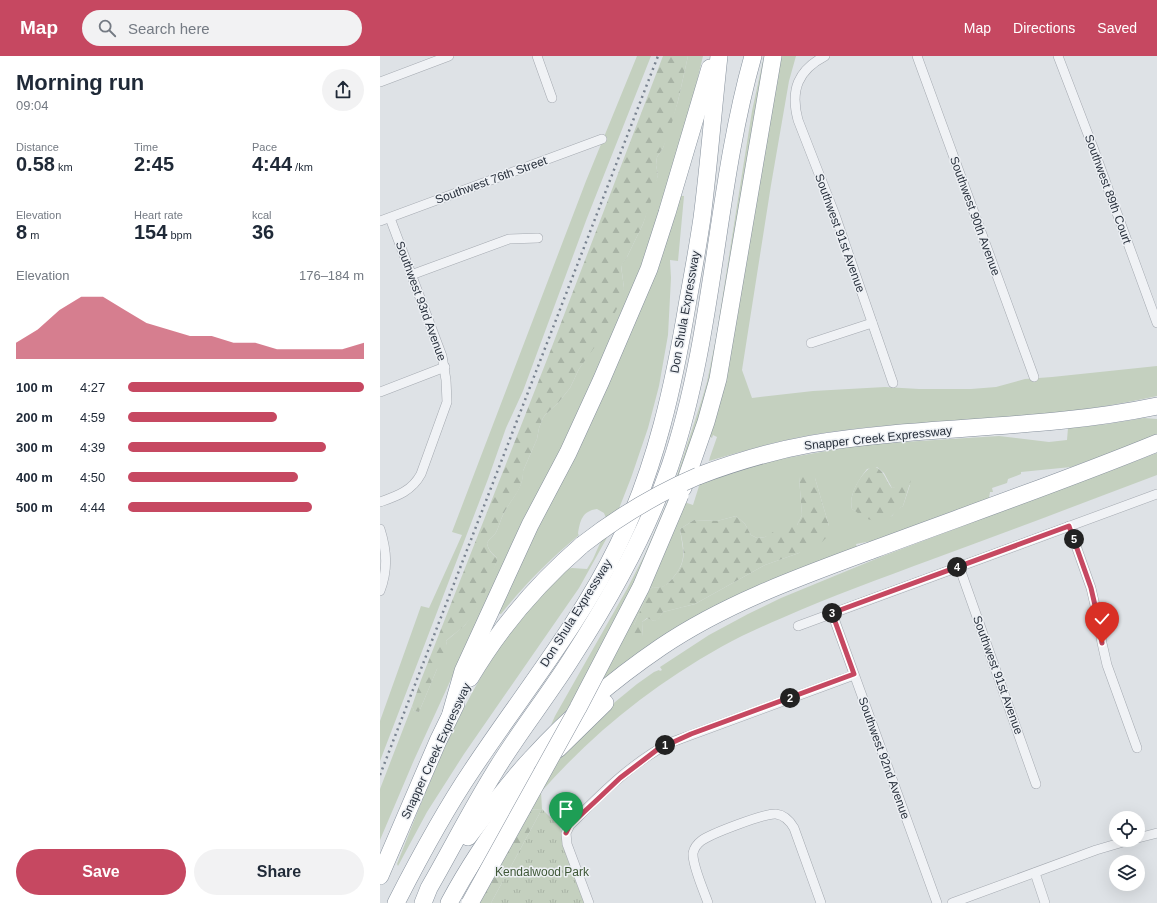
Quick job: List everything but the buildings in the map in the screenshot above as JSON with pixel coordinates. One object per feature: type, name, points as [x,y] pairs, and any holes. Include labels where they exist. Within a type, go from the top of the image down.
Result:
[{"type":"highway","points":[[451,713],[463,671],[530,525],[568,452],[598,388],[649,269],[713,56]]},
{"type":"highway","name":"Don Shula Expressway","points":[[396,903],[427,842],[470,772],[560,643],[594,589],[618,545],[643,487],[667,408],[682,339],[702,216],[719,56]]},
{"type":"highway","name":"Don Shula Expressway","points":[[426,896],[494,772],[573,657],[612,591],[644,530],[670,467],[687,411],[702,341],[724,191],[745,84],[753,56]]},
{"type":"highway","points":[[470,903],[578,708],[641,587],[680,495],[706,422],[718,379],[773,56]]},
{"type":"highway","name":"Snapper Creek Expressway","points":[[380,876],[451,713],[480,662],[509,620],[545,579],[582,546],[612,522],[644,502],[698,476],[754,457],[810,444],[884,435],[1061,421],[1122,413],[1157,406]]},
{"type":"highway","points":[[426,896],[494,803],[530,759],[569,720],[610,686],[662,647],[725,610],[790,581],[1157,443]]},
{"type":"highway","points":[[448,903],[490,834],[550,758],[576,731],[633,678],[662,647]]},
{"type":"street","points":[[380,82],[449,56]]},
{"type":"street","points":[[537,56],[552,98]]},
{"type":"street","name":"Southwest 91st Avenue","points":[[825,56],[812,64],[798,81],[794,102],[798,120],[835,215],[893,383]]},
{"type":"street","name":"Southwest 90th Avenue","points":[[917,56],[1034,377]]},
{"type":"street","name":"Southwest 89th Court","points":[[1058,56],[1157,323]]},
{"type":"street","name":"Southwest 76th Street","points":[[380,222],[602,139]]},
{"type":"street","name":"Southwest 93rd Avenue","points":[[380,502],[403,494],[416,483],[421,474],[447,402],[445,368],[390,218]]},
{"type":"street","points":[[411,275],[509,239],[538,238]]},
{"type":"street","points":[[811,343],[872,323]]},
{"type":"street","points":[[380,392],[445,368]]},
{"type":"street","points":[[798,626],[1157,494]]},
{"type":"street","points":[[1069,526],[1091,588],[1107,665],[1137,748]]},
{"type":"street","points":[[380,529],[385,549],[386,562],[386,573],[380,591]]},
{"type":"street","name":"Southwest 91st Avenue","points":[[959,566],[1036,784]]},
{"type":"street","name":"Southwest 92nd Avenue","points":[[832,613],[937,903]]},
{"type":"street","points":[[588,903],[567,844],[566,833],[570,825],[620,778],[658,749],[691,734],[854,674]]},
{"type":"street","points":[[708,903],[694,862],[694,852],[698,843],[712,835],[771,814],[781,815],[789,821],[794,828],[820,903]]},
{"type":"street","points":[[1145,836],[1157,833]]},
{"type":"street","points":[[952,903],[1109,846]]},
{"type":"street","points":[[1035,873],[1045,903]]},
{"type":"green space","points":[[637,56],[651,56],[587,218],[523,391],[506,428],[488,479],[380,761],[380,721],[421,606],[429,608],[462,535],[452,532],[586,181]]},
{"type":"green space","points":[[663,56],[688,56],[669,133],[663,148],[657,157],[656,165],[658,175],[654,193],[643,224],[621,266],[624,288],[621,301],[604,334],[579,369],[570,388],[543,418],[537,439],[523,471],[523,477],[519,489],[501,518],[498,529],[487,543],[490,552],[497,558],[497,561],[484,594],[471,618],[446,641],[451,650],[449,659],[437,669],[419,712],[414,711],[412,706],[421,680],[548,357]]},
{"type":"green space","points":[[688,56],[703,56],[684,136],[652,242],[606,353],[458,664],[414,760],[380,840],[380,789],[412,706],[414,711],[419,712],[447,645],[446,641],[465,625],[476,609],[497,561],[497,558],[489,550],[487,543],[498,529],[501,518],[519,488],[523,477],[523,471],[537,439],[543,418],[570,388],[624,288],[621,265],[627,257],[643,224],[658,175],[656,165],[657,157],[663,148],[678,101]]},
{"type":"green space","points":[[765,56],[718,341],[684,502],[693,505],[700,483],[739,470],[781,459],[855,446],[999,436],[1049,442],[1067,440],[1068,428],[1108,424],[1144,418],[1157,419],[1157,436],[1071,467],[1021,472],[1021,474],[1008,479],[1007,483],[992,488],[993,492],[990,492],[989,498],[872,541],[856,544],[857,547],[843,553],[571,705],[551,725],[627,589],[644,556],[672,491],[707,382],[716,338],[752,111]],"holes":[[[877,467],[884,473],[892,488],[910,485],[903,506],[896,510],[892,516],[869,519],[852,509],[851,504],[853,493],[867,469]],[[799,477],[815,478],[829,526],[799,553],[765,565],[695,604],[663,612],[658,619],[654,621],[648,618],[642,622],[643,637],[634,625],[644,602],[646,592],[653,587],[662,587],[667,584],[677,573],[680,567],[683,556],[680,529],[694,520],[717,521],[736,516],[745,524],[751,535],[757,538],[765,537],[797,525],[802,515]]]},
{"type":"green space","points":[[777,56],[796,56],[789,81],[771,185],[742,370],[752,398],[813,391],[885,387],[919,389],[971,389],[996,387],[1025,379],[1157,366],[1157,396],[1080,410],[867,427],[811,435],[786,440],[709,461],[717,437],[713,435],[712,438],[708,435]]},
{"type":"green space","points":[[680,196],[684,196],[678,261],[670,260],[671,278],[668,335],[659,386],[648,428],[631,478],[609,534],[579,588],[464,754],[427,812],[398,866],[397,864],[408,835],[431,779],[457,723],[486,668],[517,623],[567,569],[587,569],[601,541],[606,518],[604,513],[597,509],[592,510],[583,517],[579,529],[579,535],[538,573],[501,614],[497,613]]},
{"type":"green space","points":[[1157,453],[1157,475],[876,580],[800,610],[721,647],[672,677],[603,730],[561,770],[541,792],[542,809],[528,810],[536,781],[598,716],[637,684],[654,672],[662,670],[660,667],[709,635],[781,598],[883,556]]},
{"type":"green space","points":[[873,466],[880,470],[892,488],[895,487],[901,474],[905,474],[911,480],[903,506],[884,521],[879,522],[870,520],[860,515],[852,509],[851,504],[856,485],[868,469]]},
{"type":"green space","points":[[803,475],[810,475],[815,478],[829,526],[830,534],[822,542],[799,553],[765,565],[695,604],[663,612],[658,620],[654,621],[647,618],[642,622],[643,637],[641,640],[635,642],[631,639],[634,625],[644,602],[646,592],[653,587],[661,587],[666,585],[681,567],[684,556],[680,529],[694,520],[717,521],[736,516],[745,524],[751,535],[757,538],[765,537],[786,524],[797,525],[802,515],[799,477]]},
{"type":"green space","points":[[542,809],[491,903],[475,903],[529,810]]},
{"type":"green space","name":"Kendalwood Park","points":[[542,809],[560,827],[585,903],[491,903]]},
{"type":"railway","points":[[380,775],[658,56]]},
{"type":"route","points":[[566,833],[570,825],[620,778],[658,749],[691,734],[854,674],[832,613],[1069,526],[1091,588],[1102,643]]}]
